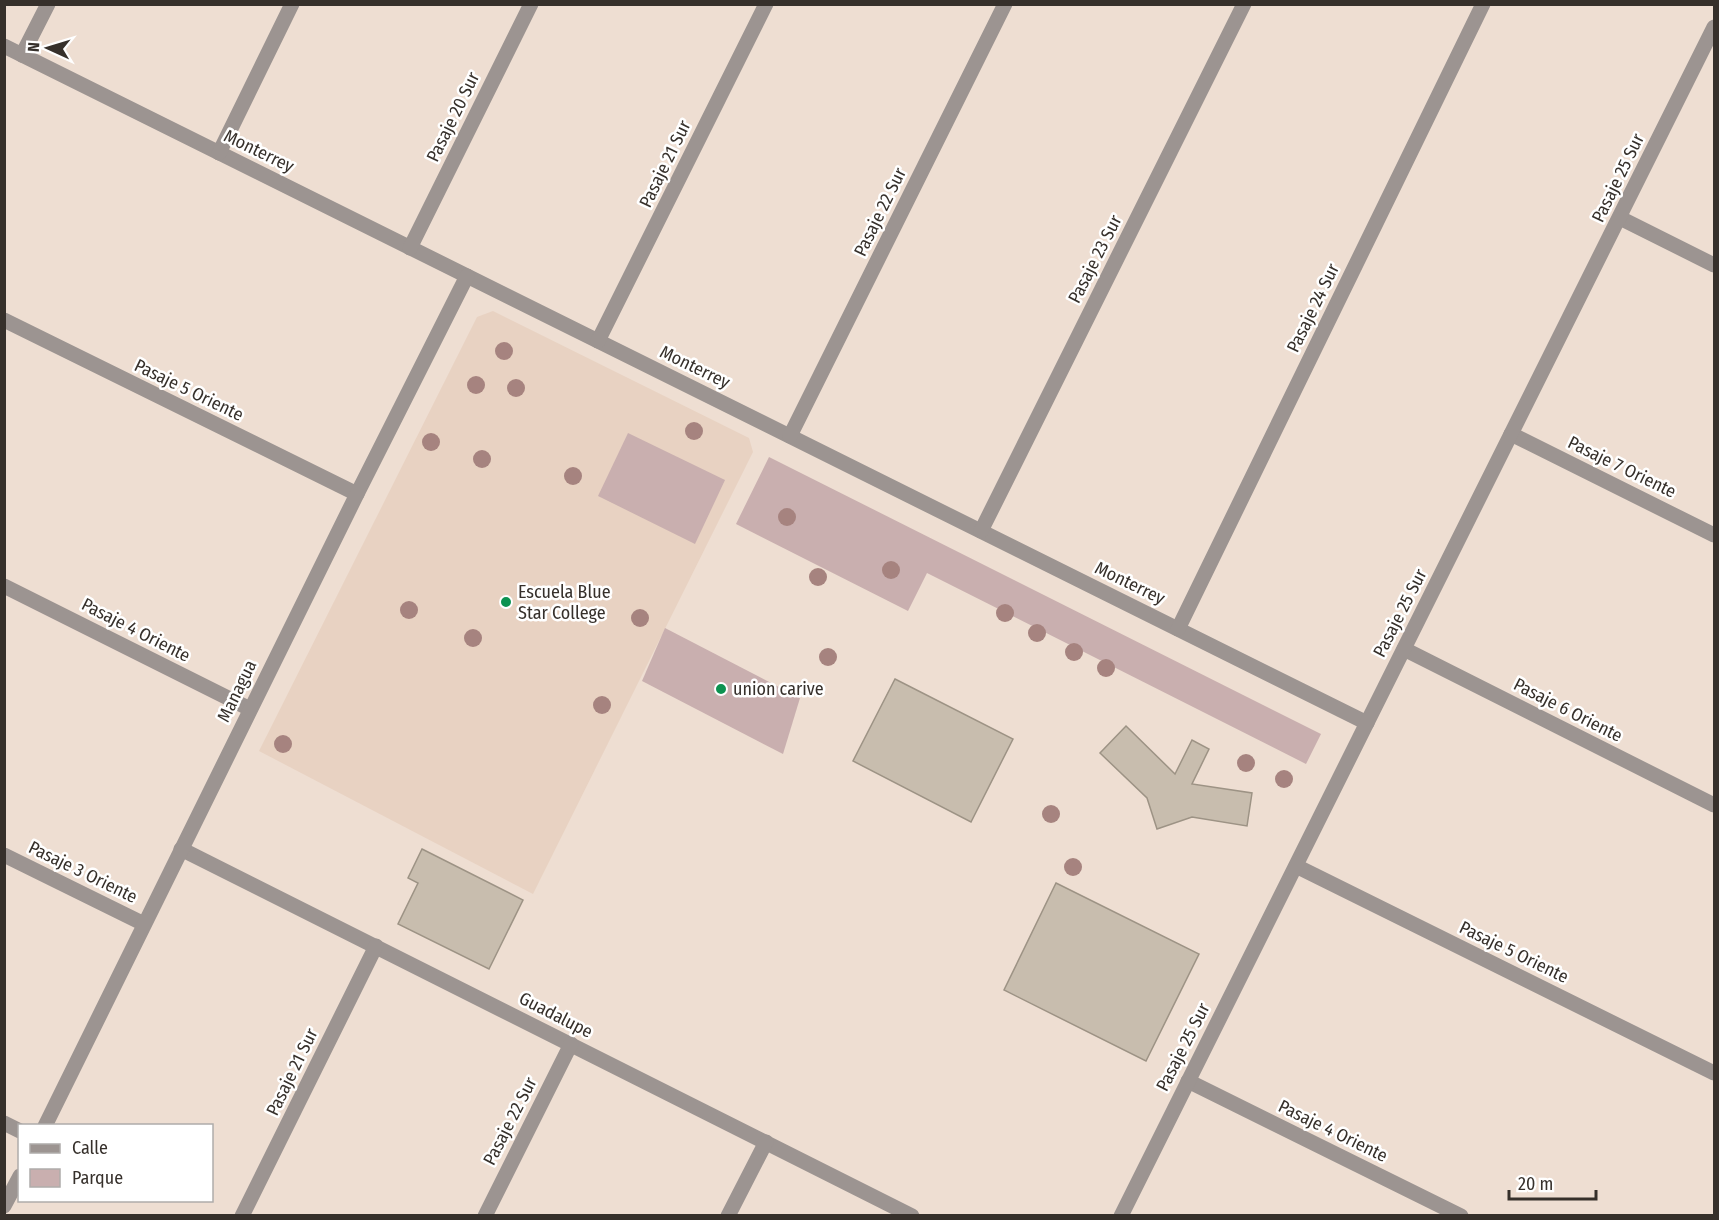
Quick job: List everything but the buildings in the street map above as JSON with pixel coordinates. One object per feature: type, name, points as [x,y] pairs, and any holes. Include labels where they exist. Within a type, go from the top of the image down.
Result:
[{"type":"street","points":[[22,55],[48,4]]},
{"type":"street","points":[[219,153],[292,4]]},
{"type":"street","name":"Pasaje 20 Sur","points":[[410,248],[531,4]]},
{"type":"street","name":"Pasaje 21 Sur","points":[[598,341],[766,4]]},
{"type":"street","name":"Pasaje 22 Sur","points":[[790,436],[1005,4]]},
{"type":"street","name":"Pasaje 23 Sur","points":[[981,531],[1244,4]]},
{"type":"street","name":"Pasaje 24 Sur","points":[[1178,629],[1483,4]]},
{"type":"street","name":"Pasaje 25 Sur","points":[[1121,1215],[1714,27]]},
{"type":"street","name":"Monterrey","points":[[4,46],[1367,723]]},
{"type":"street","points":[[1620,218],[1714,265]]},
{"type":"street","name":"Managua","points":[[45,1124],[467,276]]},
{"type":"street","name":"Pasaje 5 Oriente","points":[[4,320],[357,494]]},
{"type":"street","name":"Pasaje 7 Oriente","points":[[1511,434],[1714,535]]},
{"type":"street","name":"Pasaje 4 Oriente","points":[[4,586],[250,709]]},
{"type":"street","name":"Pasaje 6 Oriente","points":[[1404,649],[1714,805]]},
{"type":"street","name":"Guadalupe","points":[[181,849],[912,1215]]},
{"type":"street","name":"Pasaje 3 Oriente","points":[[4,855],[144,924]]},
{"type":"street","name":"Pasaje 5 Oriente","points":[[1296,866],[1714,1073]]},
{"type":"street","name":"Pasaje 21 Sur","points":[[242,1215],[376,946]]},
{"type":"street","name":"Pasaje 22 Sur","points":[[485,1215],[571,1044]]},
{"type":"street","name":"Pasaje 4 Oriente","points":[[1188,1081],[1461,1215]]},
{"type":"street","points":[[4,1123],[18,1130]]},
{"type":"street","points":[[728,1215],[766,1142]]},
{"type":"street","points":[[4,1206],[18,1180]]},
{"type":"shaded area","name":"Escuela Blue Star College","points":[[493,311],[749,438],[753,452],[533,894],[259,751],[477,317]]},
{"type":"green space","points":[[628,433],[725,480],[695,544],[598,496]]},
{"type":"green space","points":[[769,457],[1321,734],[1306,764],[927,573],[908,611],[736,524]]},
{"type":"green space","name":"union carive","points":[[665,628],[800,698],[783,754],[642,681]]},
{"type":"place","name":"Escuela Blue Star College","points":[[506,602]]},
{"type":"place","name":"union carive","points":[[721,689]]}]
